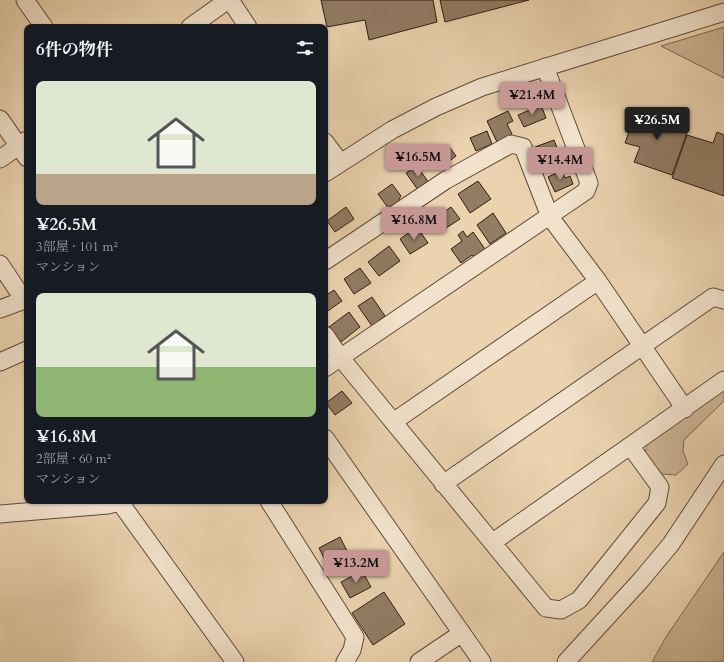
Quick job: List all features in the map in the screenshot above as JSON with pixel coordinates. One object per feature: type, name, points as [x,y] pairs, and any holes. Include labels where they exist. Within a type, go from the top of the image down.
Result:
[{"type":"street","points":[[25,0],[42,24]]},
{"type":"street","points":[[194,24],[229,0],[246,24]]},
{"type":"street","points":[[328,171],[392,130],[436,107],[482,87],[724,12]]},
{"type":"street","points":[[328,366],[550,217],[586,191],[589,183],[545,67]]},
{"type":"street","points":[[0,119],[24,148],[0,159]]},
{"type":"street","points":[[328,259],[446,180],[511,144],[524,147],[550,217],[598,281],[685,410]]},
{"type":"street","points":[[328,146],[340,162]]},
{"type":"street","points":[[0,264],[24,296]]},
{"type":"street","points":[[393,422],[598,281]]},
{"type":"street","points":[[443,484],[643,347],[713,297],[724,300]]},
{"type":"street","points":[[0,309],[24,300]]},
{"type":"street","points":[[328,339],[340,357],[443,484],[493,542],[546,608],[561,610],[579,600],[657,503],[660,488],[631,447]]},
{"type":"street","points":[[0,362],[24,351]]},
{"type":"street","points":[[493,542],[685,410],[724,380]]},
{"type":"street","points":[[328,442],[482,662]]},
{"type":"street","points":[[566,662],[641,580],[671,544],[724,464]]},
{"type":"street","points":[[0,514],[102,504]]},
{"type":"street","points":[[123,504],[235,662]]},
{"type":"street","points":[[271,504],[355,637],[352,650],[345,662]]},
{"type":"street","points":[[419,662],[462,633]]},
{"type":"shaded area","points":[[724,27],[724,78],[661,46]]},
{"type":"shaded area","points":[[724,388],[724,401],[684,440],[683,451],[688,464],[676,475],[662,474],[645,454],[647,443]]},
{"type":"shaded area","points":[[724,552],[724,662],[652,662],[666,637]]},
{"type":"building","points":[[321,0],[433,0],[437,22],[369,40],[365,20],[328,27],[328,24],[326,24]]},
{"type":"building","points":[[440,0],[529,0],[445,22]]},
{"type":"building","points":[[541,105],[546,118],[524,127],[518,115]]},
{"type":"building","points":[[637,109],[689,127],[672,175],[634,162],[640,147],[625,143]]},
{"type":"building","points":[[508,111],[513,121],[507,124],[512,134],[497,142],[487,121]]},
{"type":"building","points":[[487,131],[492,144],[476,151],[470,138]]},
{"type":"building","points":[[717,132],[724,135],[724,196],[672,178],[687,135],[713,143]]},
{"type":"building","points":[[554,140],[559,153],[540,160],[535,147]]},
{"type":"building","points":[[448,145],[456,156],[440,168],[432,157]]},
{"type":"building","points":[[417,166],[429,183],[418,190],[406,173]]},
{"type":"building","points":[[562,171],[565,178],[570,176],[573,184],[555,192],[548,177]]},
{"type":"building","points":[[478,181],[491,199],[470,213],[458,194]]},
{"type":"building","points":[[392,184],[401,196],[399,199],[400,202],[389,209],[378,194]]},
{"type":"building","points":[[346,207],[354,219],[335,232],[328,220]]},
{"type":"building","points":[[451,207],[460,219],[443,230],[433,217],[439,212],[441,214]]},
{"type":"building","points":[[493,213],[506,233],[490,244],[477,225]]},
{"type":"building","points":[[417,227],[428,243],[410,254],[400,239]]},
{"type":"building","points":[[463,231],[467,237],[473,232],[485,249],[474,257],[472,255],[461,263],[451,249],[462,241],[458,235]]},
{"type":"building","points":[[389,246],[400,261],[379,276],[368,262]]},
{"type":"building","points":[[360,268],[371,283],[354,294],[344,279]]},
{"type":"building","points":[[334,290],[342,301],[328,311],[328,294]]},
{"type":"building","points":[[372,297],[385,316],[372,326],[358,306]]},
{"type":"building","points":[[349,312],[360,327],[341,342],[329,327]]},
{"type":"building","points":[[342,391],[352,403],[335,415],[328,406],[328,402]]},
{"type":"building","points":[[340,537],[347,551],[326,562],[319,548]]},
{"type":"building","points":[[362,571],[371,587],[350,598],[341,582]]},
{"type":"building","points":[[384,592],[405,624],[373,645],[352,613]]}]
